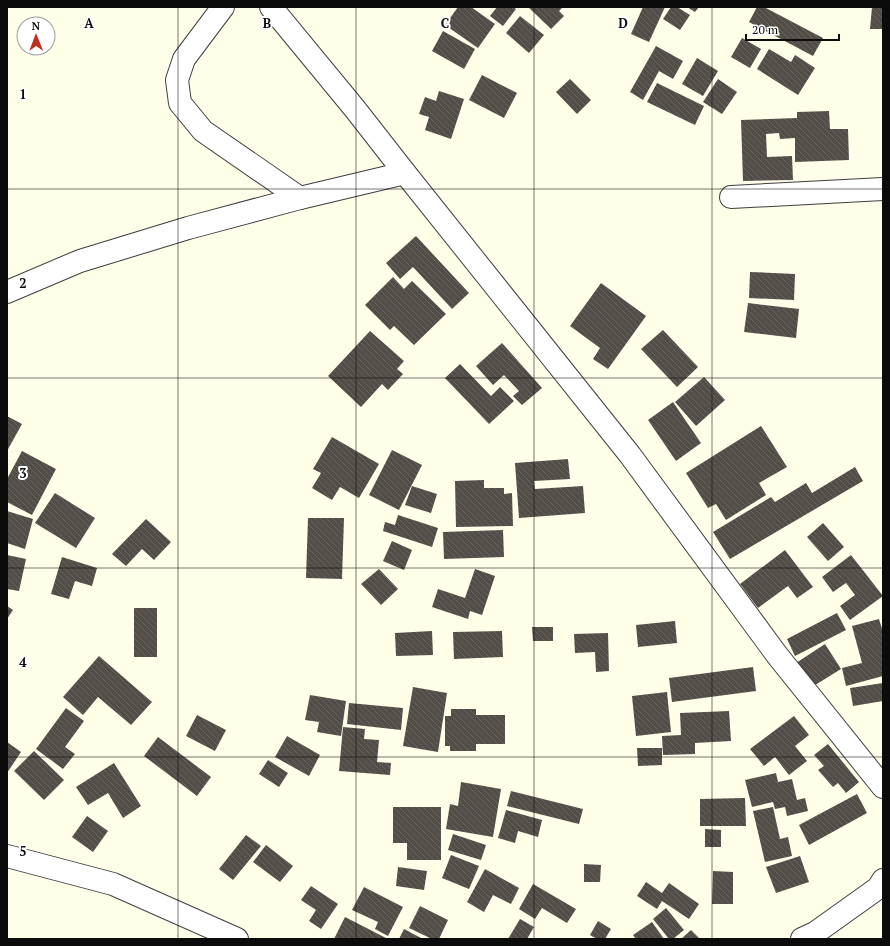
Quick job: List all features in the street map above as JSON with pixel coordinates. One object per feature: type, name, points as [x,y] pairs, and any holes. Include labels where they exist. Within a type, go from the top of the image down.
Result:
[{"type":"street","points":[[223,7],[184,59],[177,80],[180,103],[203,131],[300,198]]},
{"type":"street","points":[[271,7],[355,109],[630,455],[777,655],[883,787]]},
{"type":"street","points":[[7,292],[80,261],[188,228],[300,198],[405,173]]},
{"type":"street","points":[[731,197],[883,189]]},
{"type":"street","points":[[7,856],[113,884],[237,939]]},
{"type":"street","points":[[802,939],[815,933],[878,888],[883,880]]},
{"type":"building","points":[[458,7],[471,7],[495,24],[478,48],[445,25]]},
{"type":"building","points":[[497,7],[513,7],[516,9],[503,26],[490,16]]},
{"type":"building","points":[[528,7],[563,7],[559,11],[564,16],[551,29]]},
{"type":"building","points":[[643,7],[665,7],[649,42],[631,34]]},
{"type":"building","points":[[671,7],[677,7],[690,15],[680,30],[663,19]]},
{"type":"building","points":[[687,7],[699,7],[695,12]]},
{"type":"building","points":[[757,7],[764,7],[823,38],[813,56],[749,22]]},
{"type":"building","points":[[872,7],[883,7],[883,29],[870,29]]},
{"type":"building","points":[[520,16],[544,35],[529,53],[506,33]]},
{"type":"building","points":[[443,31],[475,49],[464,69],[432,51]]},
{"type":"building","points":[[742,38],[761,49],[750,68],[731,57]]},
{"type":"building","points":[[656,46],[683,61],[673,79],[659,71],[643,100],[630,92]]},
{"type":"building","points":[[769,49],[791,62],[795,55],[815,68],[798,95],[757,69]]},
{"type":"building","points":[[697,58],[718,71],[703,96],[682,84]]},
{"type":"building","points":[[482,75],[517,93],[504,118],[469,100]]},
{"type":"building","points":[[570,79],[591,100],[577,114],[556,92]]},
{"type":"building","points":[[718,79],[737,92],[722,114],[703,102]]},
{"type":"building","points":[[657,83],[704,106],[695,125],[647,102]]},
{"type":"building","points":[[439,91],[464,99],[451,139],[425,130],[429,117],[419,114],[425,97],[436,101]]},
{"type":"building","points":[[829,111],[830,129],[848,129],[849,160],[795,162],[795,138],[780,139],[779,133],[766,134],[767,157],[792,156],[793,180],[743,181],[741,120],[797,118],[797,112]]},
{"type":"building","points":[[416,236],[469,293],[452,309],[413,267],[400,279],[386,263]]},
{"type":"building","points":[[750,272],[795,274],[794,300],[749,298]]},
{"type":"building","points":[[393,277],[404,289],[412,281],[446,314],[414,345],[394,326],[390,330],[365,305]]},
{"type":"building","points":[[601,283],[646,316],[608,369],[593,359],[600,348],[570,326]]},
{"type":"building","points":[[748,303],[799,309],[796,338],[744,332]]},
{"type":"building","points":[[663,330],[698,367],[677,387],[641,349]]},
{"type":"building","points":[[370,331],[404,361],[397,369],[403,374],[388,390],[382,384],[361,407],[328,376]]},
{"type":"building","points":[[502,343],[542,388],[522,405],[513,396],[519,391],[504,375],[493,385],[476,366]]},
{"type":"building","points":[[460,364],[491,396],[500,387],[514,401],[489,424],[445,378]]},
{"type":"building","points":[[704,377],[725,400],[696,426],[675,402]]},
{"type":"building","points":[[673,402],[701,443],[676,461],[648,420]]},
{"type":"building","points":[[7,416],[22,424],[7,451]]},
{"type":"building","points":[[761,426],[787,467],[759,483],[766,495],[726,520],[716,504],[708,508],[686,473]]},
{"type":"building","points":[[332,437],[379,464],[359,498],[340,487],[332,500],[312,488],[321,473],[313,469]]},
{"type":"building","points":[[392,450],[422,465],[399,510],[369,495]]},
{"type":"building","points":[[22,451],[56,469],[32,515],[7,502],[7,479]]},
{"type":"building","points":[[568,459],[570,479],[534,481],[535,489],[583,486],[585,513],[519,518],[515,463]]},
{"type":"building","points":[[855,467],[863,481],[730,559],[713,532],[771,497],[775,502],[806,483],[812,493]]},
{"type":"building","points":[[484,480],[484,488],[504,488],[504,494],[512,493],[513,526],[456,527],[455,481]]},
{"type":"building","points":[[412,486],[437,494],[431,513],[405,505]]},
{"type":"building","points":[[55,493],[95,518],[76,548],[35,523]]},
{"type":"building","points":[[7,511],[33,519],[25,549],[7,543]]},
{"type":"building","points":[[398,515],[438,528],[432,547],[383,531],[385,522],[395,525]]},
{"type":"building","points":[[308,518],[344,518],[342,579],[306,578]]},
{"type":"building","points":[[146,519],[171,542],[154,560],[142,549],[126,566],[112,554]]},
{"type":"building","points":[[823,523],[844,547],[828,561],[807,537]]},
{"type":"building","points":[[503,530],[504,557],[444,559],[443,532]]},
{"type":"building","points":[[392,541],[412,550],[404,570],[383,561]]},
{"type":"building","points":[[785,550],[813,587],[797,598],[788,586],[758,608],[740,584]]},
{"type":"building","points":[[7,555],[26,559],[19,591],[7,589]]},
{"type":"building","points":[[851,555],[883,596],[850,620],[840,606],[855,595],[846,583],[833,592],[822,577]]},
{"type":"building","points":[[62,557],[97,568],[92,586],[75,581],[69,599],[51,594]]},
{"type":"building","points":[[379,569],[398,589],[381,605],[361,584]]},
{"type":"building","points":[[475,569],[495,576],[482,615],[470,611],[468,619],[432,607],[438,589],[465,598]]},
{"type":"building","points":[[7,606],[13,610],[7,619]]},
{"type":"building","points":[[134,608],[157,608],[157,657],[134,657]]},
{"type":"building","points":[[837,613],[846,630],[795,656],[787,639]]},
{"type":"building","points":[[879,619],[883,632],[883,676],[846,686],[842,668],[862,663],[852,626]]},
{"type":"building","points":[[675,621],[677,643],[638,647],[636,625]]},
{"type":"building","points":[[532,627],[553,627],[553,641],[533,641]]},
{"type":"building","points":[[432,631],[433,655],[396,656],[395,633]]},
{"type":"building","points":[[502,631],[503,657],[454,659],[453,632]]},
{"type":"building","points":[[608,633],[609,671],[596,672],[595,652],[575,653],[574,634]]},
{"type":"building","points":[[825,644],[841,669],[812,687],[796,663]]},
{"type":"building","points":[[99,656],[152,702],[131,725],[98,697],[83,715],[63,697]]},
{"type":"building","points":[[753,667],[756,691],[672,702],[669,678]]},
{"type":"building","points":[[883,683],[883,701],[853,706],[850,688]]},
{"type":"building","points":[[413,687],[447,693],[438,752],[403,746]]},
{"type":"building","points":[[667,692],[671,732],[636,736],[632,696]]},
{"type":"building","points":[[310,695],[346,701],[341,736],[317,732],[319,722],[305,720]]},
{"type":"building","points":[[349,703],[403,708],[401,730],[347,724]]},
{"type":"building","points":[[66,708],[84,721],[65,747],[75,754],[63,769],[36,749]]},
{"type":"building","points":[[451,709],[476,709],[476,715],[505,715],[505,744],[476,744],[476,751],[450,751],[450,746],[445,746],[445,716],[451,716]]},
{"type":"building","points":[[729,711],[731,741],[695,743],[695,754],[663,755],[662,736],[681,735],[680,713]]},
{"type":"building","points":[[197,715],[226,730],[215,751],[186,736]]},
{"type":"building","points":[[794,716],[809,735],[795,746],[807,761],[789,775],[775,757],[764,766],[750,749]]},
{"type":"building","points":[[343,727],[365,729],[364,739],[379,740],[377,762],[391,763],[390,775],[339,771]]},
{"type":"building","points":[[287,736],[320,755],[309,776],[275,757]]},
{"type":"building","points":[[158,737],[211,777],[197,796],[144,756]]},
{"type":"building","points":[[7,742],[21,752],[7,773]]},
{"type":"building","points":[[828,744],[859,782],[846,793],[838,783],[833,787],[818,770],[824,766],[814,755]]},
{"type":"building","points":[[637,748],[662,748],[662,765],[638,766]]},
{"type":"building","points":[[34,751],[64,780],[44,800],[14,771]]},
{"type":"building","points":[[268,760],[288,773],[279,787],[259,774]]},
{"type":"building","points":[[114,763],[141,806],[123,818],[108,793],[88,805],[76,787]]},
{"type":"building","points":[[776,773],[778,782],[792,779],[797,800],[805,798],[808,811],[787,816],[785,807],[775,809],[773,802],[752,807],[745,780]]},
{"type":"building","points":[[461,782],[501,789],[493,837],[446,829],[450,804],[458,806]]},
{"type":"building","points":[[511,791],[583,809],[579,824],[507,806]]},
{"type":"building","points":[[857,794],[867,813],[809,845],[799,825]]},
{"type":"building","points":[[745,798],[746,826],[700,826],[700,799]]},
{"type":"building","points":[[393,807],[441,807],[441,860],[407,860],[407,843],[393,843]]},
{"type":"building","points":[[773,807],[780,839],[788,837],[792,856],[765,862],[753,811]]},
{"type":"building","points":[[506,810],[542,820],[538,837],[518,831],[515,843],[498,838]]},
{"type":"building","points":[[87,816],[108,831],[93,852],[72,837]]},
{"type":"building","points":[[705,829],[721,830],[721,847],[705,847]]},
{"type":"building","points":[[453,834],[486,845],[481,860],[448,850]]},
{"type":"building","points":[[246,835],[261,846],[233,880],[219,869]]},
{"type":"building","points":[[266,845],[293,866],[280,882],[253,862]]},
{"type":"building","points":[[451,855],[479,866],[469,889],[442,878]]},
{"type":"building","points":[[800,856],[809,882],[776,893],[766,867]]},
{"type":"building","points":[[584,864],[601,865],[600,882],[584,882]]},
{"type":"building","points":[[398,867],[427,871],[424,890],[396,886]]},
{"type":"building","points":[[485,869],[519,888],[511,904],[493,895],[484,912],[467,902]]},
{"type":"building","points":[[713,871],[733,872],[733,904],[712,904]]},
{"type":"building","points":[[646,882],[662,893],[669,883],[699,904],[689,919],[662,901],[657,909],[637,896]]},
{"type":"building","points":[[533,884],[576,909],[567,923],[542,908],[535,919],[519,909]]},
{"type":"building","points":[[311,886],[338,904],[321,929],[309,921],[316,910],[301,900]]},
{"type":"building","points":[[364,887],[403,907],[388,936],[375,929],[378,922],[352,910]]},
{"type":"building","points":[[420,906],[448,920],[439,939],[432,939],[409,928]]},
{"type":"building","points":[[666,908],[684,930],[673,939],[669,939],[653,919]]},
{"type":"building","points":[[345,917],[388,939],[334,939]]},
{"type":"building","points":[[520,919],[534,927],[527,939],[508,939]]},
{"type":"building","points":[[598,921],[611,929],[605,939],[597,939],[590,935]]},
{"type":"building","points":[[652,922],[664,939],[636,939],[633,935]]},
{"type":"building","points":[[404,929],[423,939],[399,939]]},
{"type":"building","points":[[691,930],[700,939],[681,939]]}]
